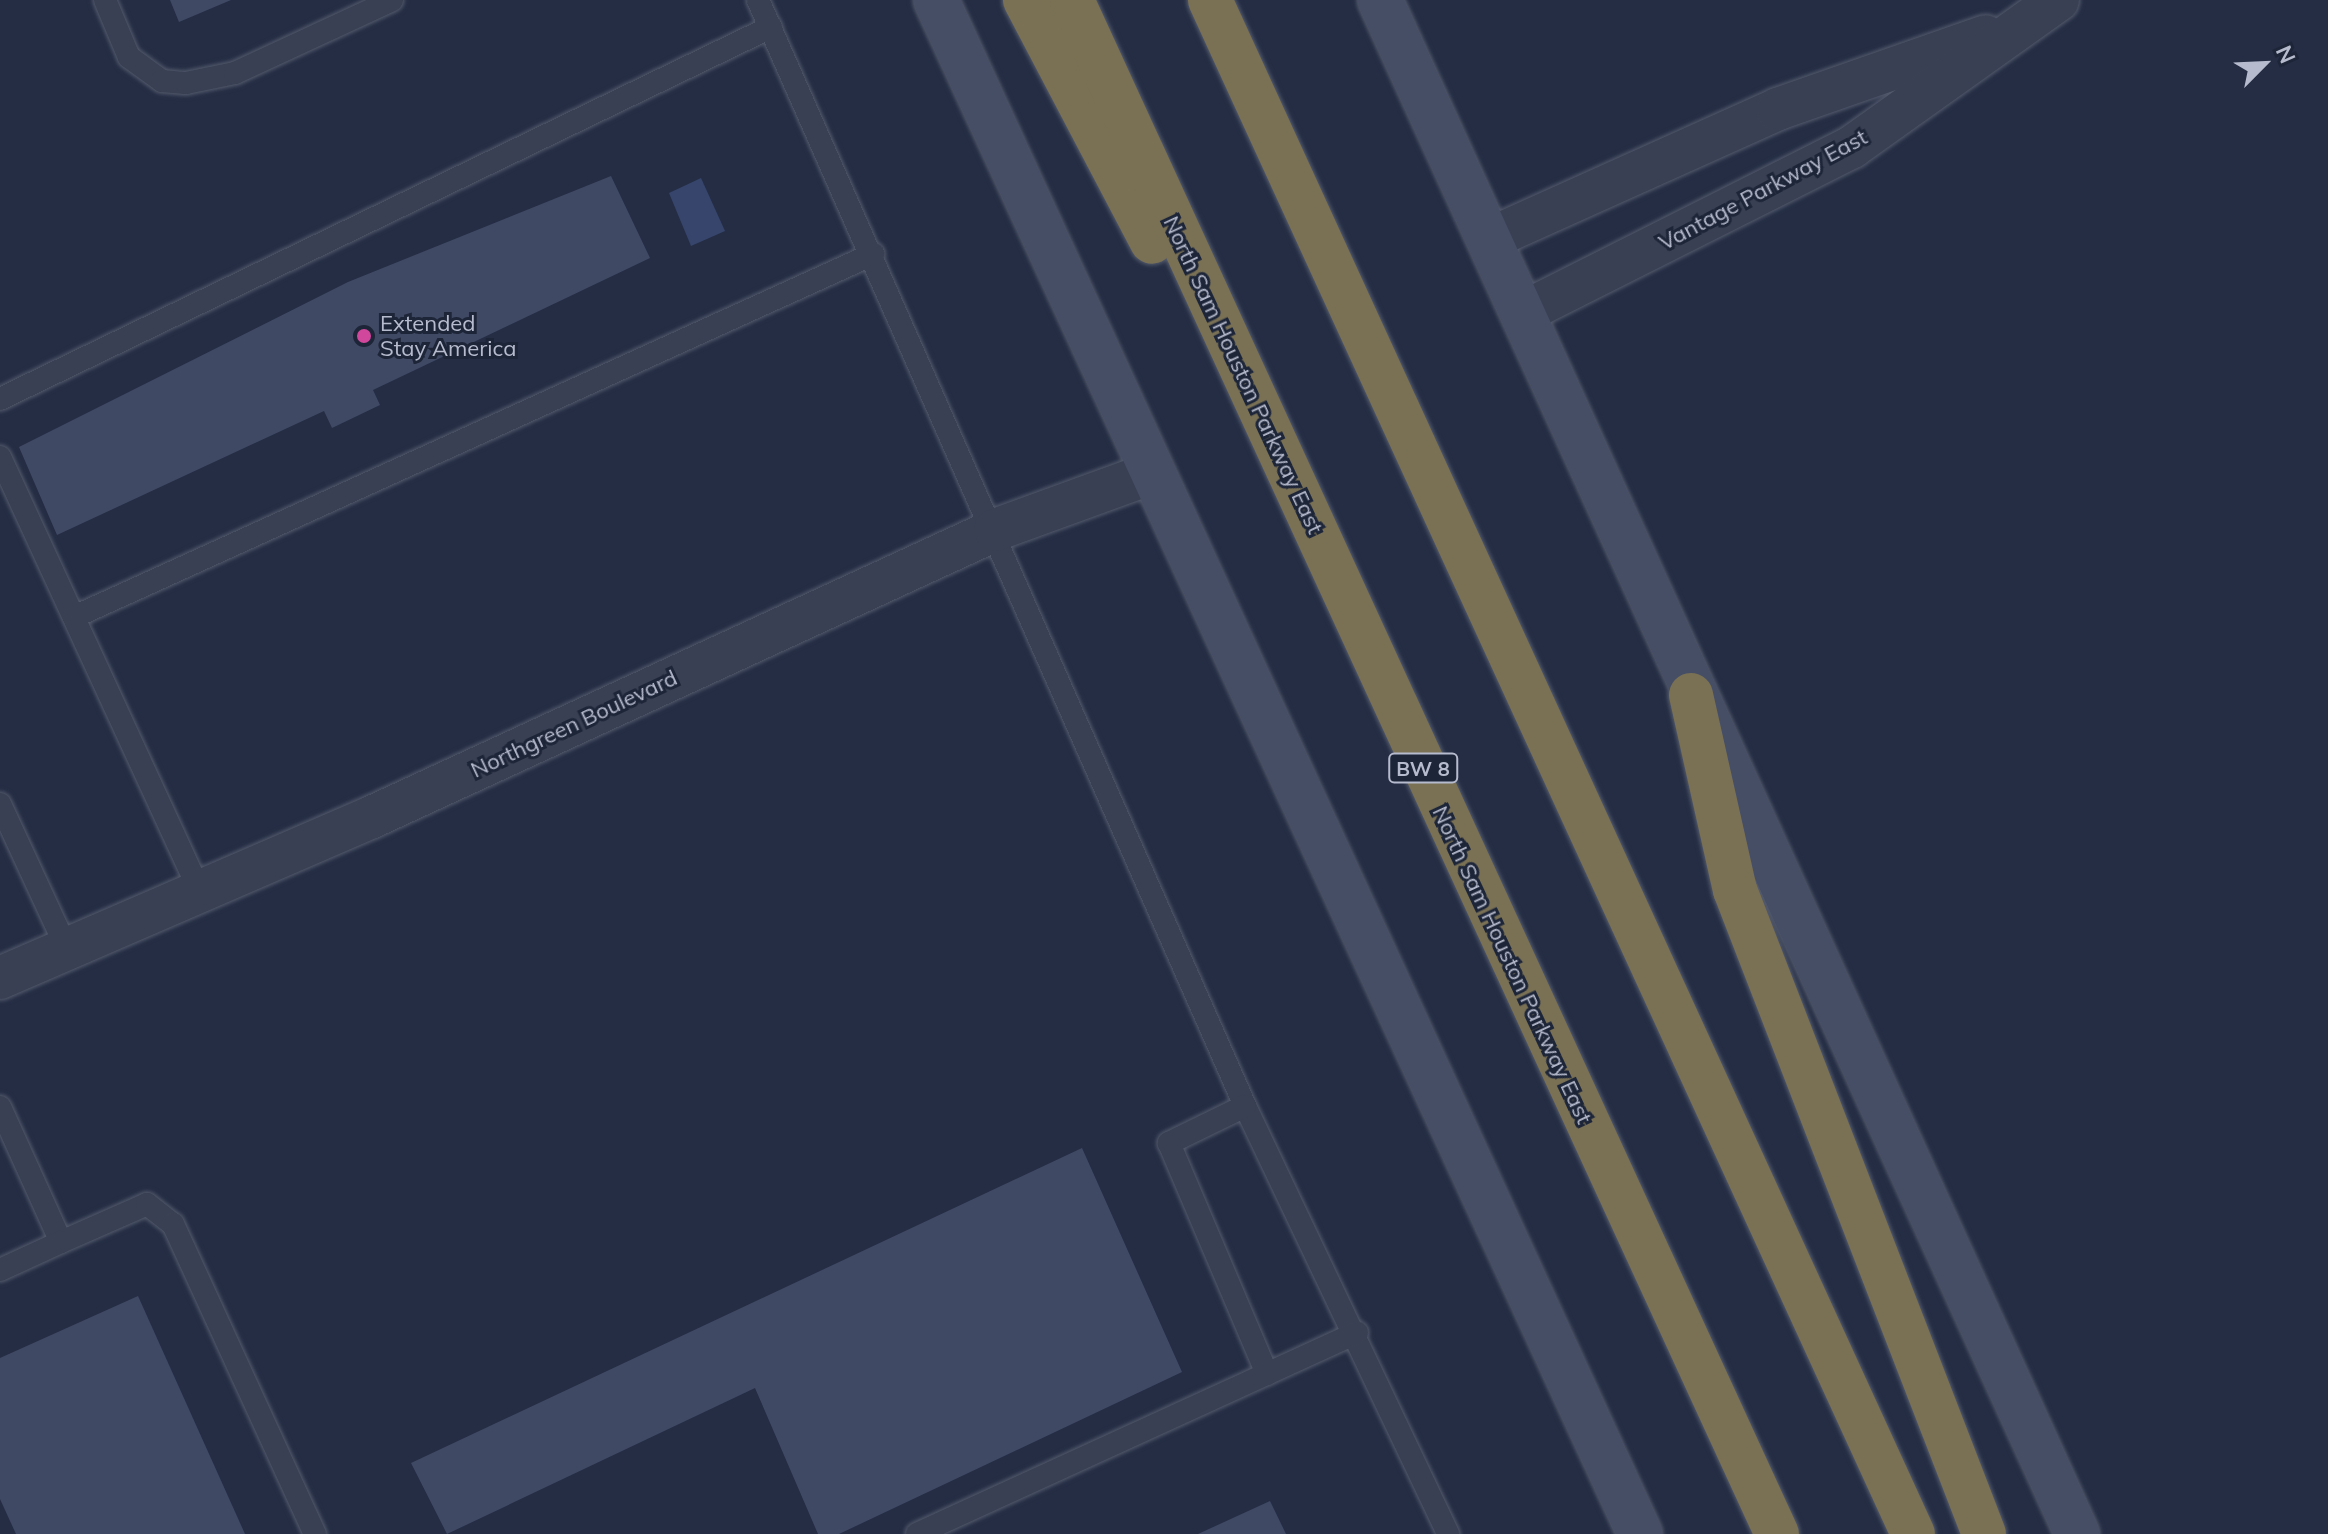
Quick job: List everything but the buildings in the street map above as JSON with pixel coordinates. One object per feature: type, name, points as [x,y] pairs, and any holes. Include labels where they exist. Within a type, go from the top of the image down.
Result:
[{"type":"highway","points":[[1025,0],[1379,673]]},
{"type":"highway","name":"North Sam Houston Parkway East","points":[[1072,0],[1777,1534]]},
{"type":"highway","points":[[1210,0],[1913,1534]]},
{"type":"highway","points":[[1691,695],[1735,890],[1984,1534]]},
{"type":"main road","points":[[936,0],[1149,474],[1640,1534]]},
{"type":"main road","points":[[1380,0],[1691,695],[2077,1534]]},
{"type":"street","name":"Vantage Parkway East","points":[[1489,239],[1778,109],[2051,5]]},
{"type":"street","name":"Vantage Parkway East","points":[[1522,313],[1852,147],[2051,5]]},
{"type":"street","name":"Northgreen Boulevard","points":[[0,978],[200,892],[995,530],[1149,474]]},
{"type":"lane","points":[[105,0],[129,57],[162,81],[186,83],[235,73],[392,0]]},
{"type":"lane","points":[[758,0],[995,530],[1245,1106],[1357,1333],[1448,1534]]},
{"type":"lane","points":[[0,399],[771,27]]},
{"type":"lane","points":[[74,617],[873,254]]},
{"type":"lane","points":[[0,457],[200,892]]},
{"type":"lane","points":[[0,804],[67,949]]},
{"type":"lane","points":[[1245,1106],[1169,1143],[1267,1374]]},
{"type":"lane","points":[[0,1107],[61,1242]]},
{"type":"lane","points":[[0,1270],[147,1204],[173,1224],[315,1534]]},
{"type":"lane","points":[[917,1534],[1357,1333]]},
{"type":"water","points":[[701,178],[725,231],[691,246],[669,193]]},
{"type":"place","name":"Extended Stay America","points":[[364,336]]}]
